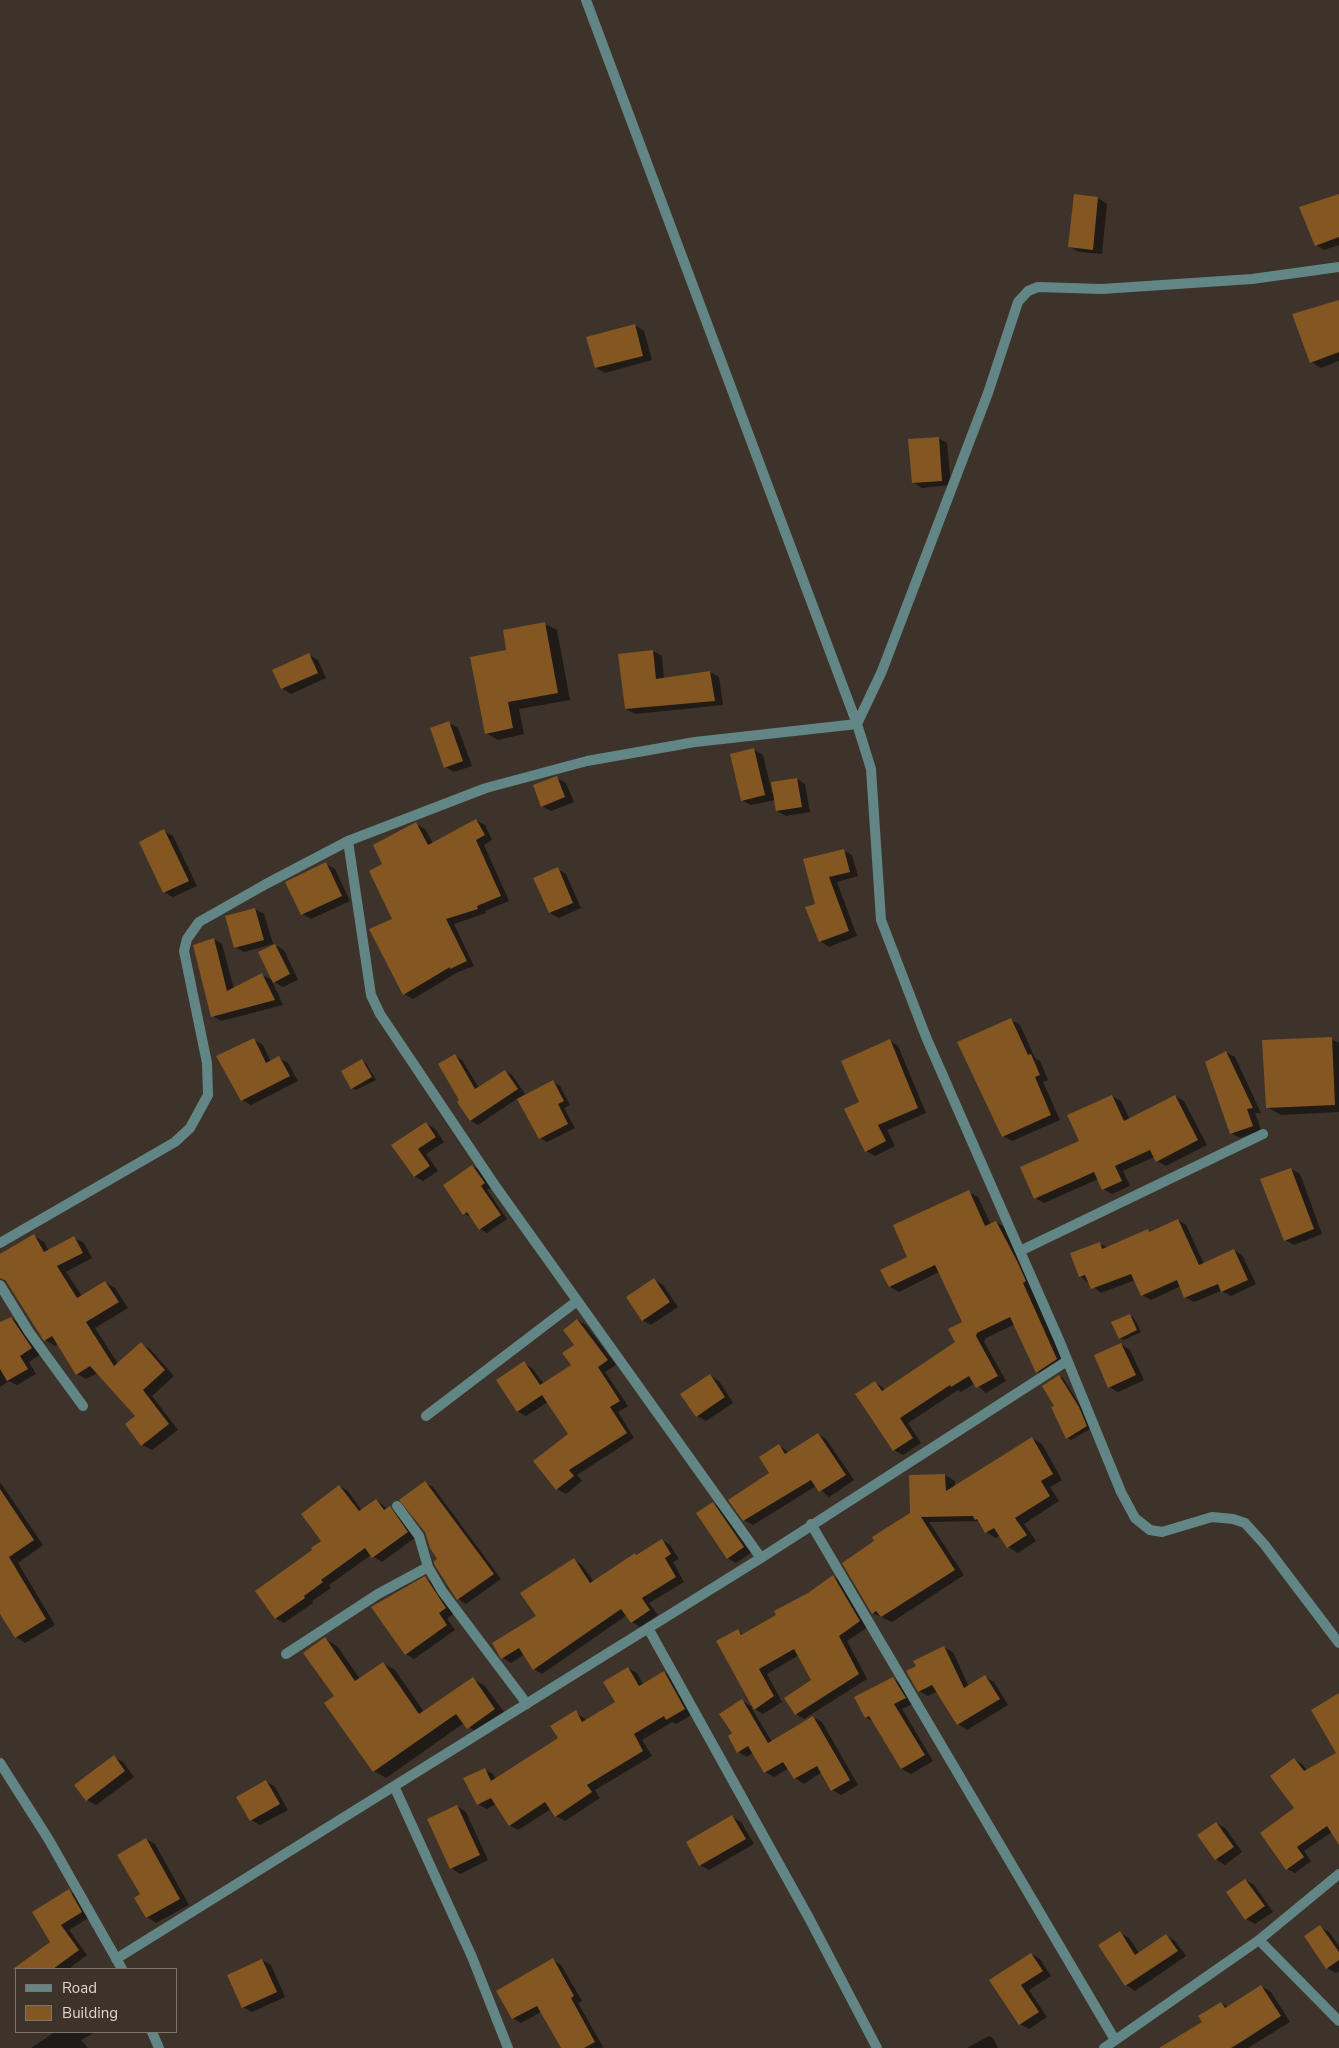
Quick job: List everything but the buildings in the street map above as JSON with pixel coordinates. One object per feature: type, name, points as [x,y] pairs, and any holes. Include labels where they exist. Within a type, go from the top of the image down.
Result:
[{"type":"street","points":[[586,0],[857,724],[871,769],[880,920],[926,1037],[1068,1361],[1122,1492],[1136,1518],[1150,1530],[1162,1532],[1212,1517],[1233,1519],[1245,1523],[1264,1544],[1339,1643]]},
{"type":"street","points":[[857,724],[886,661],[988,393],[1018,302],[1028,291],[1038,287],[1102,288],[1252,279],[1339,267]]},
{"type":"street","points":[[0,1243],[175,1142],[190,1128],[208,1095],[207,1063],[184,951],[187,939],[199,922],[348,841],[486,788],[587,762],[695,742],[857,724]]},
{"type":"street","points":[[348,841],[371,995],[380,1014],[496,1187],[761,1558]]},
{"type":"street","points":[[1020,1251],[1263,1134]]},
{"type":"street","points":[[0,1285],[29,1332],[83,1406]]},
{"type":"street","points":[[426,1416],[577,1302]]},
{"type":"street","points":[[116,1959],[761,1558],[811,1524],[1068,1361]]},
{"type":"street","points":[[397,1506],[419,1536],[428,1567],[442,1591],[527,1704]]},
{"type":"street","points":[[811,1524],[1115,2040]]},
{"type":"street","points":[[286,1654],[378,1594],[428,1567]]},
{"type":"street","points":[[648,1628],[809,1918],[877,2048]]},
{"type":"street","points":[[0,1763],[49,1840],[121,1968]]},
{"type":"street","points":[[394,1786],[472,1957],[508,2048]]},
{"type":"street","points":[[1104,2048],[1259,1940],[1339,1874]]},
{"type":"street","points":[[1259,1940],[1339,2021]]},
{"type":"street","points":[[152,2033],[159,2048]]}]
